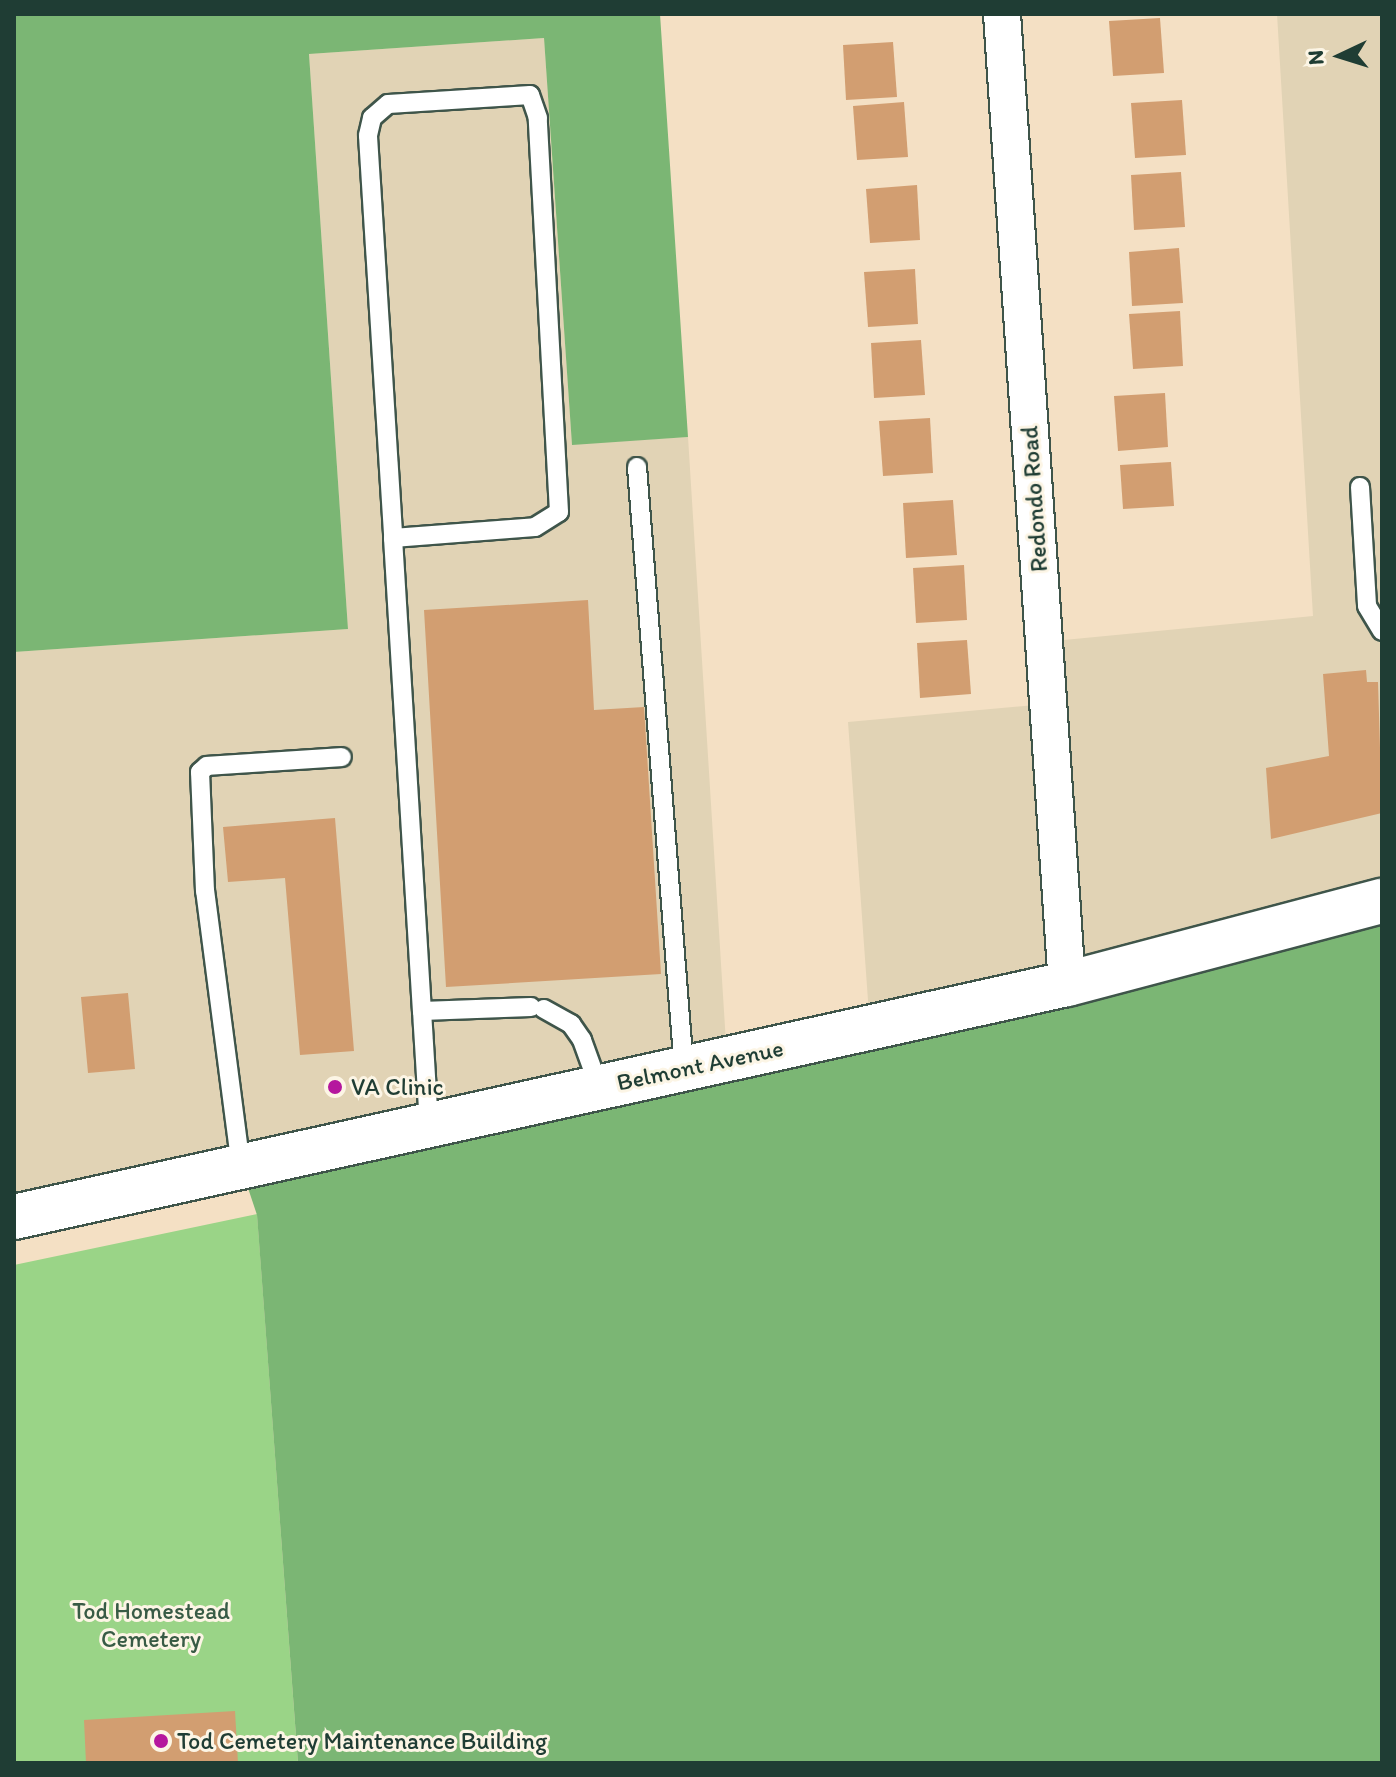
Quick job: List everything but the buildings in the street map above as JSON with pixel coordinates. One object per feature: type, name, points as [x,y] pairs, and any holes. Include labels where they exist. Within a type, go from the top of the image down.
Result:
[{"type":"main road","name":"Belmont Avenue","points":[[14,1217],[1067,984],[1382,901]]},
{"type":"street","name":"Redondo Road","points":[[1002,14],[1067,984]]},
{"type":"lane","points":[[393,538],[535,527],[559,512],[538,118],[530,95],[388,104],[372,118],[368,136],[429,1125]]},
{"type":"lane","points":[[637,467],[684,1069]]},
{"type":"lane","points":[[1360,487],[1367,606],[1382,631]]},
{"type":"lane","points":[[241,1167],[205,891],[200,772],[207,766],[342,757]]},
{"type":"lane","points":[[422,1011],[538,1008],[571,1024],[582,1040],[599,1087]]},
{"type":"shaded area","points":[[1277,14],[1382,14],[1382,901],[870,1028],[848,722],[1046,704],[1043,642],[1313,616]]},
{"type":"shaded area","points":[[544,38],[572,444],[688,437],[727,1059],[14,1217],[14,652],[348,629],[309,54]]},
{"type":"green space","points":[[14,14],[660,14],[688,437],[572,445],[544,38],[309,54],[348,629],[14,652]]},
{"type":"green space","points":[[1382,901],[1382,1763],[298,1763],[257,1215],[241,1167]]},
{"type":"green space","name":"Tod Homestead Cemetery","points":[[257,1214],[298,1763],[14,1763],[14,1265]]},
{"type":"place","name":"VA Clinic","points":[[335,1087]]},
{"type":"place","name":"Tod Cemetery Maintenance Building","points":[[161,1741]]}]
